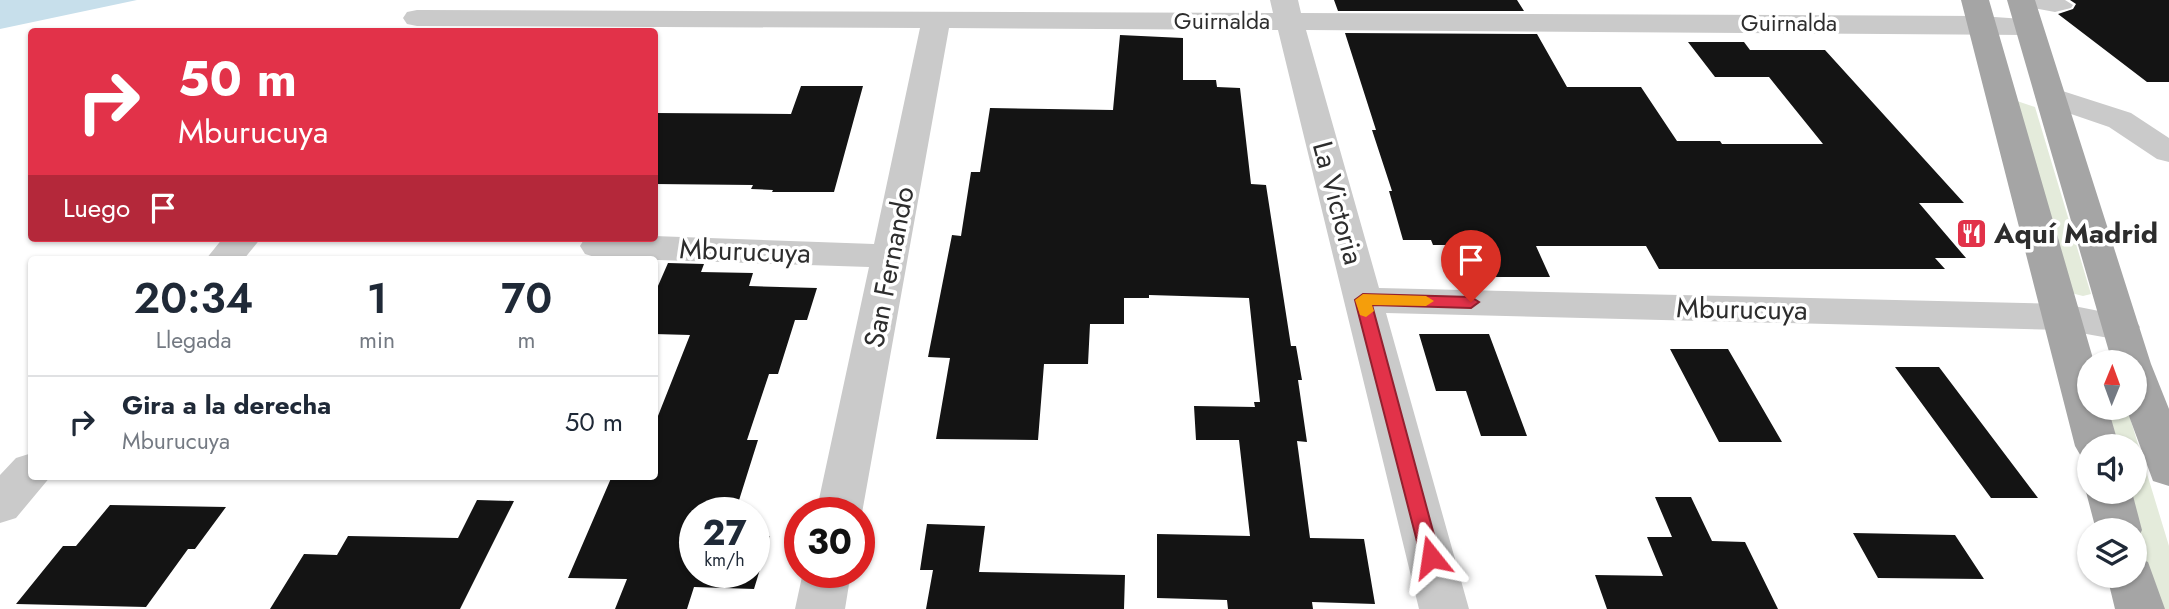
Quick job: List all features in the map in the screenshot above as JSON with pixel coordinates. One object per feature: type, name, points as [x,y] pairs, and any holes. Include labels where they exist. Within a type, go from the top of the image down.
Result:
[{"type":"main road","points":[[2024,9],[2126,345]]},
{"type":"main road","points":[[1977,12],[2064,317],[2094,434]]},
{"type":"main road","points":[[2147,406],[2169,469]]},
{"type":"main road","points":[[2134,588],[2140,609]]},
{"type":"street","name":"Guirnalda","points":[[430,23],[936,21],[1063,15],[1287,11],[1977,12],[2024,9]]},
{"type":"street","name":"La Victoria","points":[[1287,11],[1444,609]]},
{"type":"street","name":"San Fernando","points":[[842,497],[936,21]]},
{"type":"street","points":[[2050,96],[2120,120],[2169,152]]},
{"type":"street","points":[[227,256],[239,242]]},
{"type":"street","name":"Mburucuya","points":[[598,246],[891,256]]},
{"type":"street","name":"Mburucuya","points":[[1363,300],[2064,317],[2126,345]]},
{"type":"street","points":[[0,505],[28,474]]},
{"type":"street","points":[[820,609],[824,588]]},
{"type":"lane","points":[[2024,9],[2065,5]]},
{"type":"green space","points":[[2017,101],[2035,107],[2091,294],[2083,296],[2071,293]]},
{"type":"green space","points":[[2103,420],[2131,420],[2135,434],[2108,434]]},
{"type":"green space","points":[[2147,474],[2169,546],[2169,609],[2157,609],[2147,574],[2147,518],[2131,518],[2127,504],[2147,504]]},
{"type":"water","points":[[0,0],[137,0],[0,29]]},
{"type":"building","points":[[1334,0],[1517,0],[1524,11],[1338,11]]},
{"type":"building","points":[[2070,0],[2169,0],[2169,82],[2147,82],[2058,14],[2073,9],[2076,4]]},
{"type":"building","points":[[1345,33],[1537,34],[1567,87],[1641,87],[1677,141],[1720,141],[1722,144],[1823,144],[1769,77],[1715,77],[1688,42],[1744,42],[1750,50],[1825,50],[1964,203],[1919,203],[1966,258],[1935,258],[1945,269],[1659,269],[1646,246],[1536,246],[1550,277],[1481,277],[1469,245],[1433,245],[1431,240],[1403,240],[1389,191],[1392,191],[1372,130],[1376,130]]},
{"type":"building","points":[[1120,35],[1183,38],[1183,80],[1216,80],[1217,87],[1240,88],[1251,184],[1266,185],[1291,346],[1296,346],[1302,380],[1298,380],[1307,442],[1297,441],[1310,538],[1364,539],[1375,604],[1312,602],[1313,609],[1228,609],[1227,600],[1157,598],[1157,534],[1250,536],[1239,440],[1196,440],[1194,406],[1255,407],[1254,402],[1260,402],[1249,298],[1149,295],[1149,298],[1124,298],[1124,324],[1090,324],[1088,364],[1044,364],[1038,440],[936,439],[950,358],[928,357],[952,235],[961,236],[971,172],[980,172],[990,108],[1113,110]]},
{"type":"building","points":[[801,86],[863,86],[834,192],[772,192],[773,190],[751,189],[753,185],[658,184],[658,113],[791,114]]},
{"type":"building","points":[[668,263],[704,264],[701,272],[753,273],[749,286],[817,288],[807,320],[795,320],[778,374],[769,374],[747,440],[758,440],[740,497],[679,497],[679,588],[694,588],[687,609],[615,609],[627,579],[568,578],[610,480],[658,480],[658,416],[690,335],[658,334],[658,286]]},
{"type":"building","points":[[1419,334],[1489,334],[1527,436],[1481,436],[1466,391],[1436,391]]},
{"type":"building","points":[[1670,349],[1728,349],[1782,442],[1719,442]]},
{"type":"building","points":[[1895,367],[1939,367],[2038,498],[1991,498]]},
{"type":"building","points":[[1655,497],[1691,497],[1712,541],[1745,542],[1778,609],[1607,609],[1595,575],[1663,576],[1647,537],[1672,537]]},
{"type":"building","points":[[477,500],[514,501],[460,609],[270,609],[304,554],[337,555],[348,536],[458,538]]},
{"type":"building","points":[[110,505],[226,507],[195,549],[188,549],[146,607],[16,604],[63,546],[76,546]]},
{"type":"building","points":[[927,524],[985,526],[979,572],[1125,575],[1124,609],[926,609],[933,570],[920,570]]},
{"type":"building","points":[[1853,533],[1955,535],[1984,579],[1878,578]]},
{"type":"slow traffic","points":[[1366,311],[1363,300],[1426,301]]},
{"type":"place","name":"Aquí Madrid","points":[[1971,233]]},
{"type":"route","points":[[1431,557],[1363,300],[1471,302]]}]
